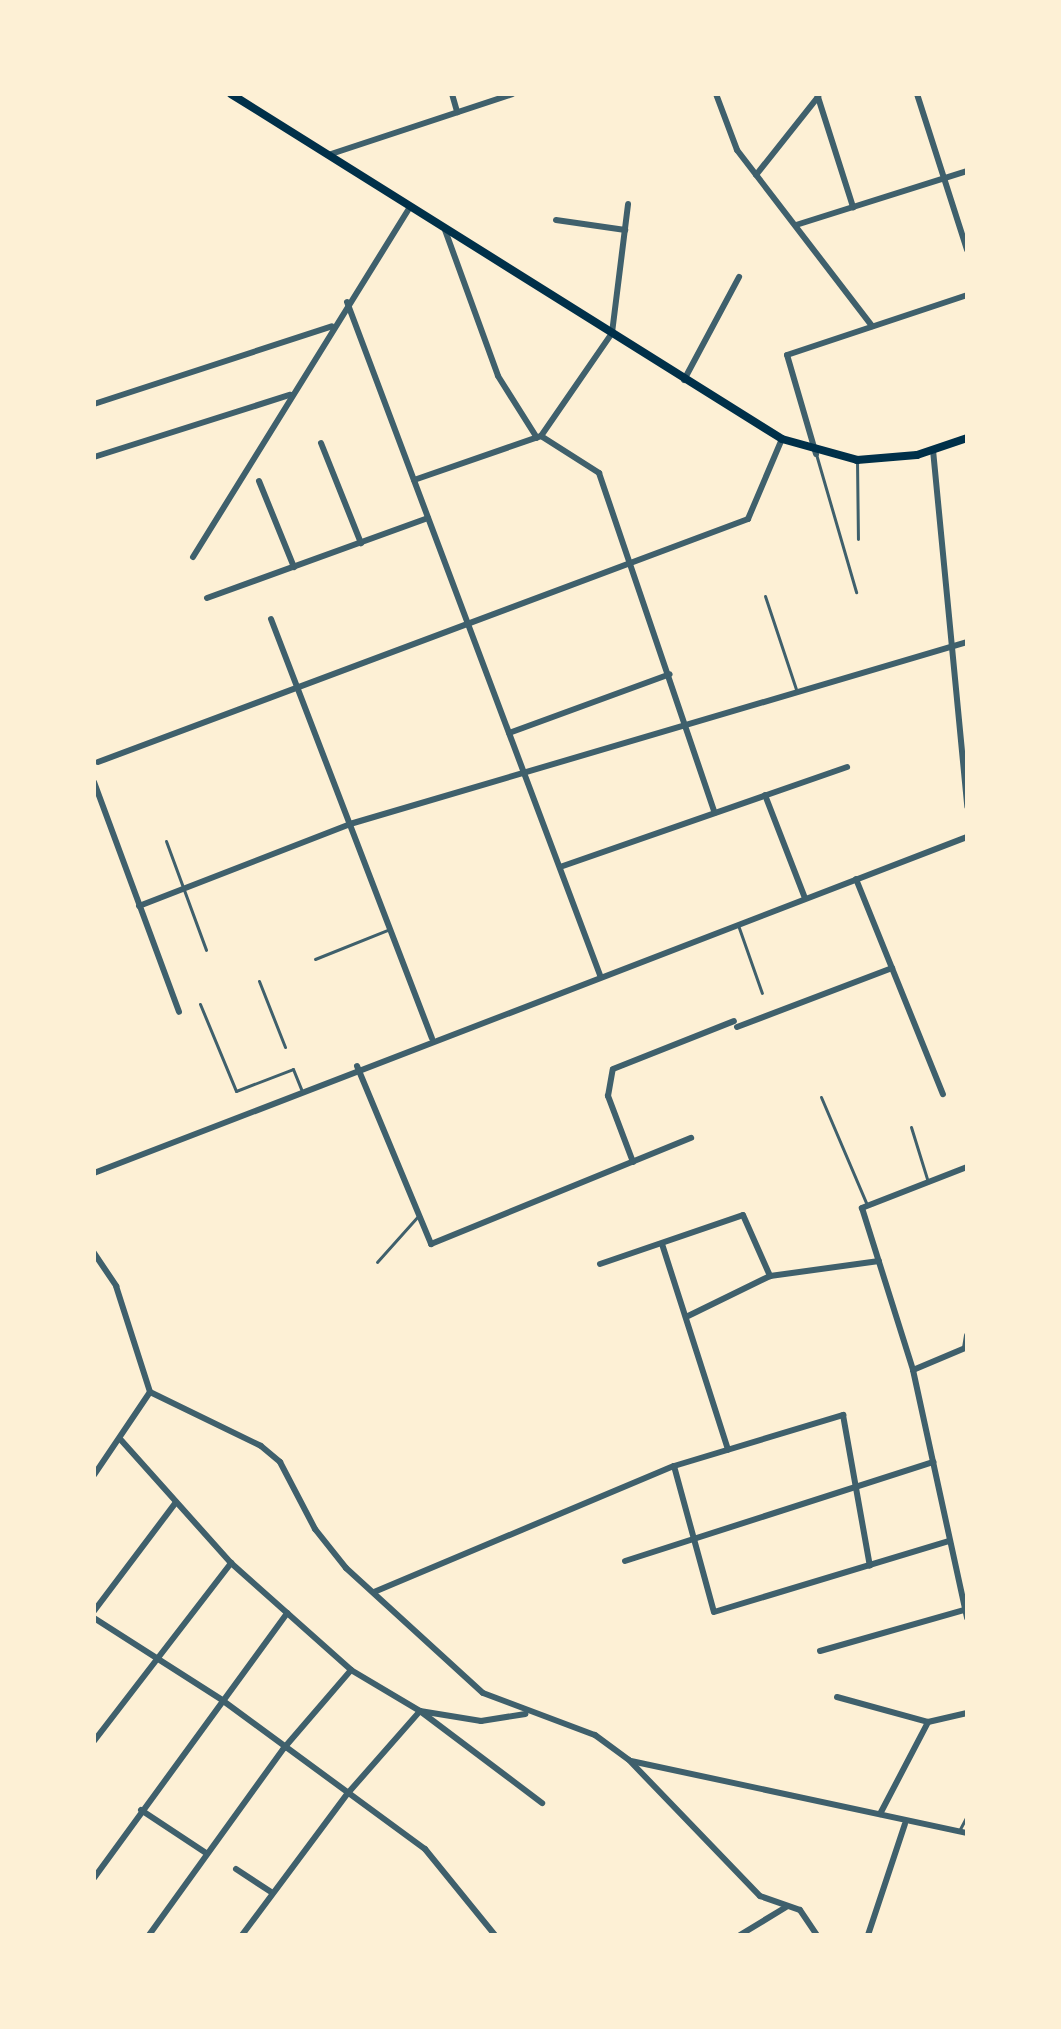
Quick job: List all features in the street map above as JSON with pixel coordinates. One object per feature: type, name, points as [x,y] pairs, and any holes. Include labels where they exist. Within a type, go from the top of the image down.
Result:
[{"type":"main road","points":[[231,94],[612,333],[683,381],[782,439],[816,454],[857,460],[933,450],[967,438]]},
{"type":"street","points":[[452,94],[457,112]]},
{"type":"street","points":[[328,155],[512,94]]},
{"type":"street","points":[[716,94],[737,150],[872,326]]},
{"type":"street","points":[[917,94],[967,250]]},
{"type":"street","points":[[756,175],[818,95]]},
{"type":"street","points":[[818,95],[853,207]]},
{"type":"street","points":[[796,225],[967,171]]},
{"type":"street","points":[[414,480],[539,437],[612,333],[628,204]]},
{"type":"street","points":[[193,557],[332,326],[409,208]]},
{"type":"street","points":[[556,220],[625,230]]},
{"type":"street","points":[[445,230],[498,376],[539,437],[599,473],[632,562],[715,813]]},
{"type":"street","points":[[683,381],[739,277]]},
{"type":"street","points":[[816,454],[787,355],[967,295]]},
{"type":"street","points":[[347,302],[600,975]]},
{"type":"street","points":[[94,404],[332,326]]},
{"type":"street","points":[[94,457],[290,395]]},
{"type":"street","points":[[98,762],[748,519],[782,439]]},
{"type":"street","points":[[321,443],[361,543]]},
{"type":"street","points":[[933,450],[967,806]]},
{"type":"street","points":[[259,481],[294,567]]},
{"type":"street","points":[[207,598],[428,518]]},
{"type":"street","points":[[271,619],[432,1038]]},
{"type":"street","points":[[139,906],[350,824],[967,642]]},
{"type":"street","points":[[509,733],[670,674]]},
{"type":"street","points":[[560,867],[847,767]]},
{"type":"street","points":[[94,782],[179,1012]]},
{"type":"street","points":[[765,795],[805,898]]},
{"type":"street","points":[[94,1173],[357,1066],[967,837]]},
{"type":"street","points":[[856,879],[943,1094]]},
{"type":"street","points":[[633,1162],[608,1096],[613,1069],[892,968]]},
{"type":"street","points":[[357,1066],[431,1244],[691,1138]]},
{"type":"street","points":[[967,1167],[862,1208],[913,1370],[967,1618]]},
{"type":"street","points":[[600,1264],[743,1215],[770,1276]]},
{"type":"street","points":[[662,1244],[728,1450]]},
{"type":"street","points":[[94,1253],[116,1286],[150,1392],[280,1462],[315,1529],[374,1592],[483,1693],[525,1714]]},
{"type":"street","points":[[686,1317],[770,1276],[879,1261]]},
{"type":"street","points":[[913,1370],[965,1348],[967,1335]]},
{"type":"street","points":[[94,1475],[121,1440],[150,1392]]},
{"type":"street","points":[[374,1592],[674,1466],[843,1415],[859,1485],[870,1566]]},
{"type":"street","points":[[121,1440],[231,1563],[351,1670],[420,1711],[542,1803]]},
{"type":"street","points":[[625,1561],[697,1535],[933,1462]]},
{"type":"street","points":[[674,1466],[697,1535],[714,1612],[949,1541]]},
{"type":"street","points":[[94,1611],[176,1502]]},
{"type":"street","points":[[94,1741],[155,1657],[231,1563]]},
{"type":"street","points":[[820,1651],[966,1609]]},
{"type":"street","points":[[94,1878],[287,1613]]},
{"type":"street","points":[[94,1618],[222,1700],[425,1849],[495,1935]]},
{"type":"street","points":[[149,1935],[284,1748],[351,1670]]},
{"type":"street","points":[[837,1697],[928,1722],[967,1713]]},
{"type":"street","points":[[420,1711],[481,1721],[525,1714],[551,1715],[629,1760],[760,1896],[810,1918],[817,1935]]},
{"type":"street","points":[[242,1935],[271,1892],[348,1793],[420,1711]]},
{"type":"street","points":[[880,1814],[928,1722]]},
{"type":"street","points":[[629,1760],[880,1814],[905,1824],[967,1833]]},
{"type":"street","points":[[141,1810],[206,1853]]},
{"type":"street","points":[[868,1935],[905,1824]]},
{"type":"street","points":[[236,1869],[271,1892]]},
{"type":"street","points":[[740,1935],[786,1907]]},
{"type":"lane","points":[[816,454],[856,592]]},
{"type":"lane","points":[[857,460],[858,539]]},
{"type":"lane","points":[[765,596],[797,692]]},
{"type":"lane","points":[[166,841],[206,950]]},
{"type":"lane","points":[[737,923],[762,993]]},
{"type":"lane","points":[[315,959],[390,929]]},
{"type":"lane","points":[[259,981],[285,1047]]},
{"type":"lane","points":[[200,1004],[236,1091],[293,1069],[301,1089]]},
{"type":"lane","points":[[821,1097],[867,1205]]},
{"type":"lane","points":[[911,1127],[928,1182]]},
{"type":"lane","points":[[377,1262],[419,1215]]},
{"type":"lane","points":[[958,1832],[967,1816]]}]
